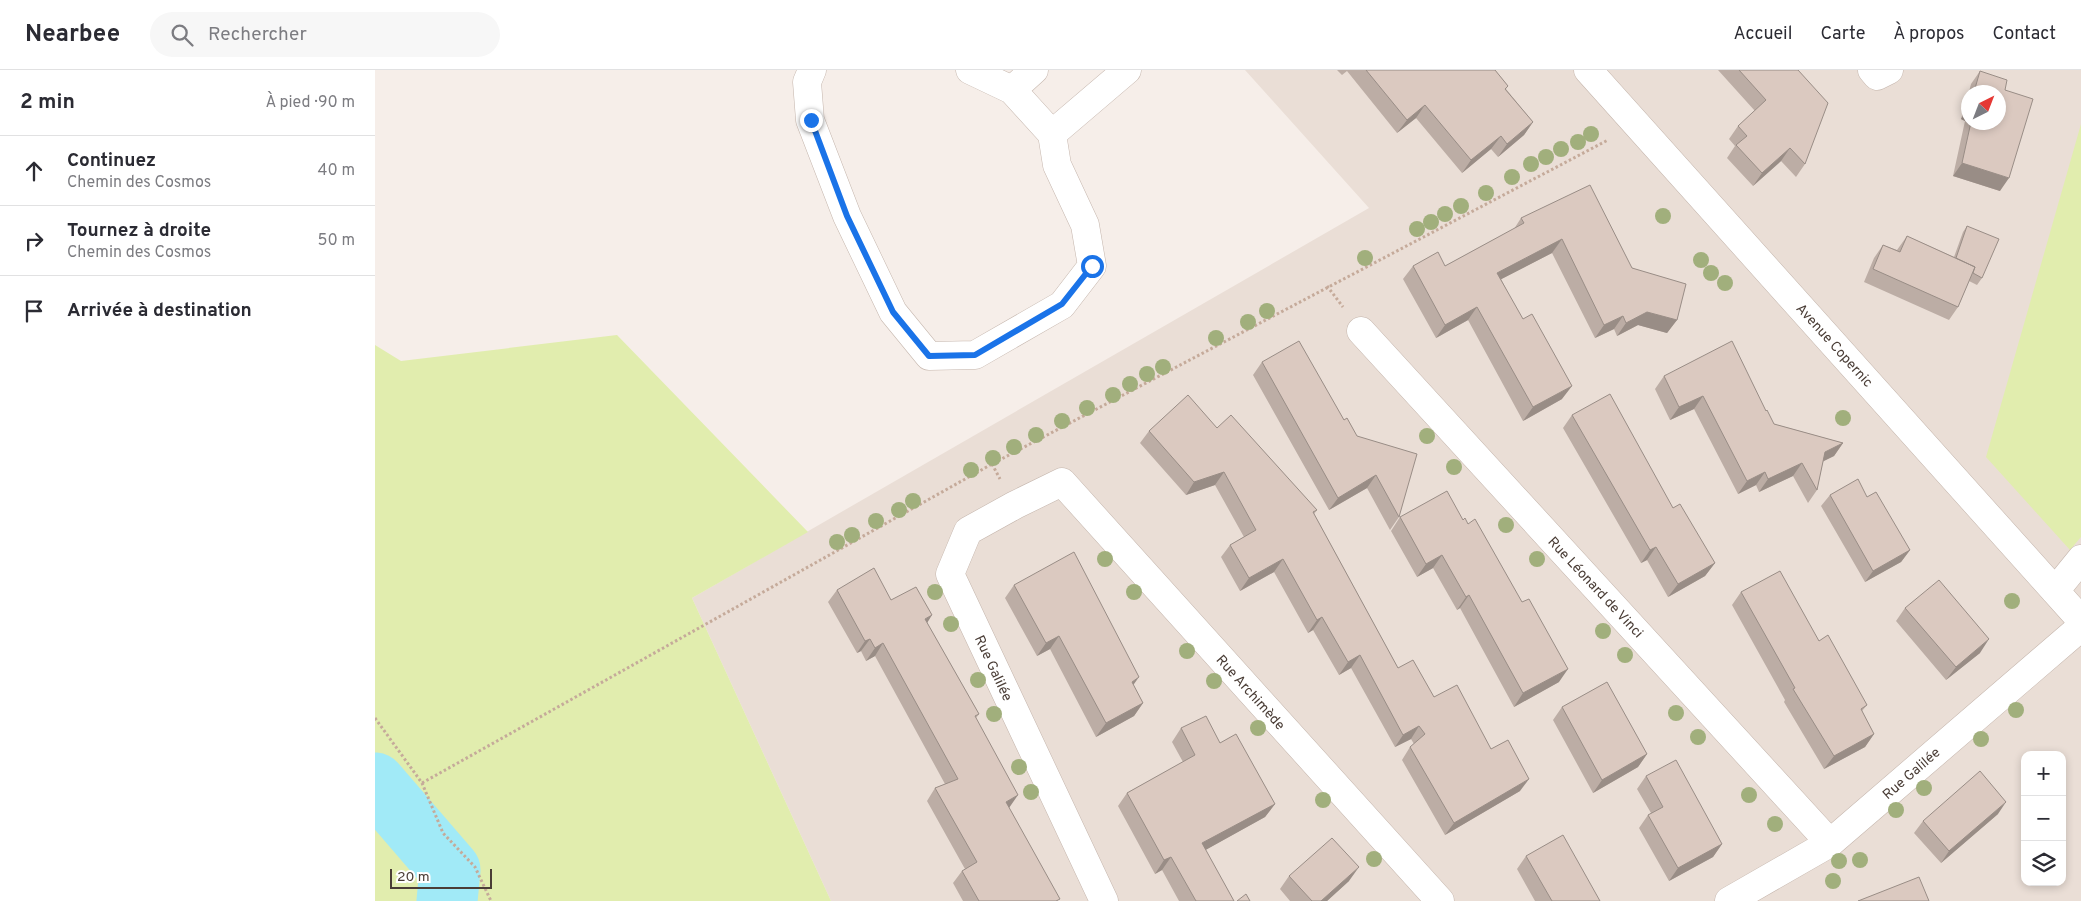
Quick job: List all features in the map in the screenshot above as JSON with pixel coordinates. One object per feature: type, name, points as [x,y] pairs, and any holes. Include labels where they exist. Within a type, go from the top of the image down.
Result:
[{"type":"street","points":[[812,70],[807,82],[811,120],[847,216],[893,312],[929,356],[975,355],[1062,304],[1092,266],[1085,225],[1057,165],[1052,134],[1011,90],[970,70]]},
{"type":"street","points":[[1011,90],[1034,70]]},
{"type":"street","points":[[1052,134],[1127,70]]},
{"type":"street","name":"Avenue Copernic","points":[[1589,70],[2081,620]]},
{"type":"street","points":[[1872,70],[1877,76],[1889,70]]},
{"type":"street","name":"Rue Léonard de Vinci","points":[[1361,331],[1830,843]]},
{"type":"street","name":"Rue Galilée","points":[[1062,482],[968,531],[950,574],[1104,901]]},
{"type":"street","name":"Rue Archimède","points":[[1062,482],[1440,901]]},
{"type":"street","points":[[2055,591],[2081,559]]},
{"type":"street","name":"Rue Galilée","points":[[1729,901],[1830,843],[2081,627]]},
{"type":"path","points":[[422,783],[983,469],[1609,140],[1633,120]]},
{"type":"path","points":[[375,718],[422,783],[443,833],[475,867],[491,901]]},
{"type":"shaded area","points":[[1245,70],[2081,70],[2081,901],[831,901],[692,598],[1369,208]]},
{"type":"green space","points":[[2081,124],[2081,537],[2070,550],[1986,457]]},
{"type":"green space","points":[[617,335],[808,532],[692,598],[831,901],[375,901],[375,345],[401,361]]},
{"type":"building","points":[[1366,70],[1495,70],[1508,86],[1505,89],[1533,122],[1507,144],[1501,136],[1471,160],[1425,105],[1407,120]]},
{"type":"building","points":[[1739,70],[1798,70],[1828,103],[1805,164],[1790,148],[1762,173],[1736,145],[1747,136],[1738,126],[1766,100]]},
{"type":"building","points":[[1980,71],[2007,80],[2006,85],[1976,85]]},
{"type":"building","points":[[2006,90],[2033,99],[2009,178],[1962,163],[1969,130],[2006,130]]},
{"type":"building","points":[[1590,185],[1632,268],[1686,284],[1677,320],[1647,312],[1626,323],[1623,316],[1604,325],[1562,239],[1497,273],[1523,319],[1532,314],[1572,386],[1533,407],[1477,307],[1445,325],[1413,266],[1438,252],[1445,266],[1524,223],[1521,218]]},
{"type":"building","points":[[1967,226],[1999,239],[1982,278],[1973,273],[1975,267],[1956,258]]},
{"type":"building","points":[[1907,236],[1975,267],[1958,307],[1873,269],[1883,245],[1900,252]]},
{"type":"building","points":[[1299,341],[1344,420],[1347,418],[1357,436],[1417,454],[1399,517],[1376,475],[1338,498],[1262,362]]},
{"type":"building","points":[[1732,341],[1774,424],[1843,443],[1825,452],[1817,490],[1802,463],[1768,479],[1765,472],[1747,481],[1703,396],[1679,407],[1664,376]]},
{"type":"building","points":[[1610,394],[1673,508],[1680,504],[1715,563],[1678,584],[1656,547],[1650,550],[1572,415]]},
{"type":"building","points":[[1188,395],[1217,428],[1231,415],[1317,510],[1313,512],[1398,668],[1413,660],[1434,697],[1457,685],[1491,749],[1508,740],[1529,779],[1454,823],[1410,747],[1425,734],[1419,726],[1403,735],[1360,655],[1348,662],[1322,617],[1317,620],[1283,559],[1249,578],[1230,545],[1256,530],[1224,472],[1194,482],[1149,431]]},
{"type":"building","points":[[1858,479],[1867,497],[1876,492],[1910,550],[1873,571],[1830,495]]},
{"type":"building","points":[[1447,491],[1463,520],[1465,518],[1468,524],[1475,519],[1522,602],[1529,599],[1568,669],[1523,693],[1469,595],[1466,597],[1442,555],[1426,564],[1400,517]]},
{"type":"building","points":[[1074,552],[1139,677],[1132,682],[1143,703],[1106,723],[1059,636],[1046,643],[1014,585]]},
{"type":"building","points":[[874,568],[891,600],[916,587],[932,615],[925,619],[979,714],[975,716],[1018,795],[1006,802],[1060,899],[1056,901],[979,901],[962,871],[977,862],[935,788],[958,779],[883,643],[875,648],[870,639],[865,641],[837,590]]},
{"type":"building","points":[[1780,571],[1819,641],[1828,635],[1867,705],[1861,709],[1874,734],[1834,756],[1793,689],[1795,688],[1741,592]]},
{"type":"building","points":[[1939,580],[1989,639],[1956,667],[1905,608]]},
{"type":"building","points":[[1607,682],[1647,754],[1602,780],[1562,707]]},
{"type":"building","points":[[1206,716],[1220,743],[1236,734],[1275,804],[1202,843],[1234,901],[1196,901],[1171,857],[1164,860],[1127,793],[1195,755],[1181,728]]},
{"type":"building","points":[[1676,760],[1722,844],[1678,868],[1648,815],[1663,807],[1646,776]]},
{"type":"building","points":[[1980,771],[2006,802],[1949,851],[1923,821]]},
{"type":"building","points":[[1563,835],[1600,901],[1552,901],[1526,856]]},
{"type":"building","points":[[1332,838],[1359,867],[1321,901],[1312,901],[1289,876]]},
{"type":"building","points":[[1919,877],[1929,901],[1858,901]]},
{"type":"building","points":[[1246,894],[1250,901],[1237,901]]},
{"type":"waterway","points":[[375,783],[450,870],[447,901]]},
{"type":"route","points":[[811,120],[847,216],[893,312],[929,356],[975,355],[1062,304],[1092,266]]}]
